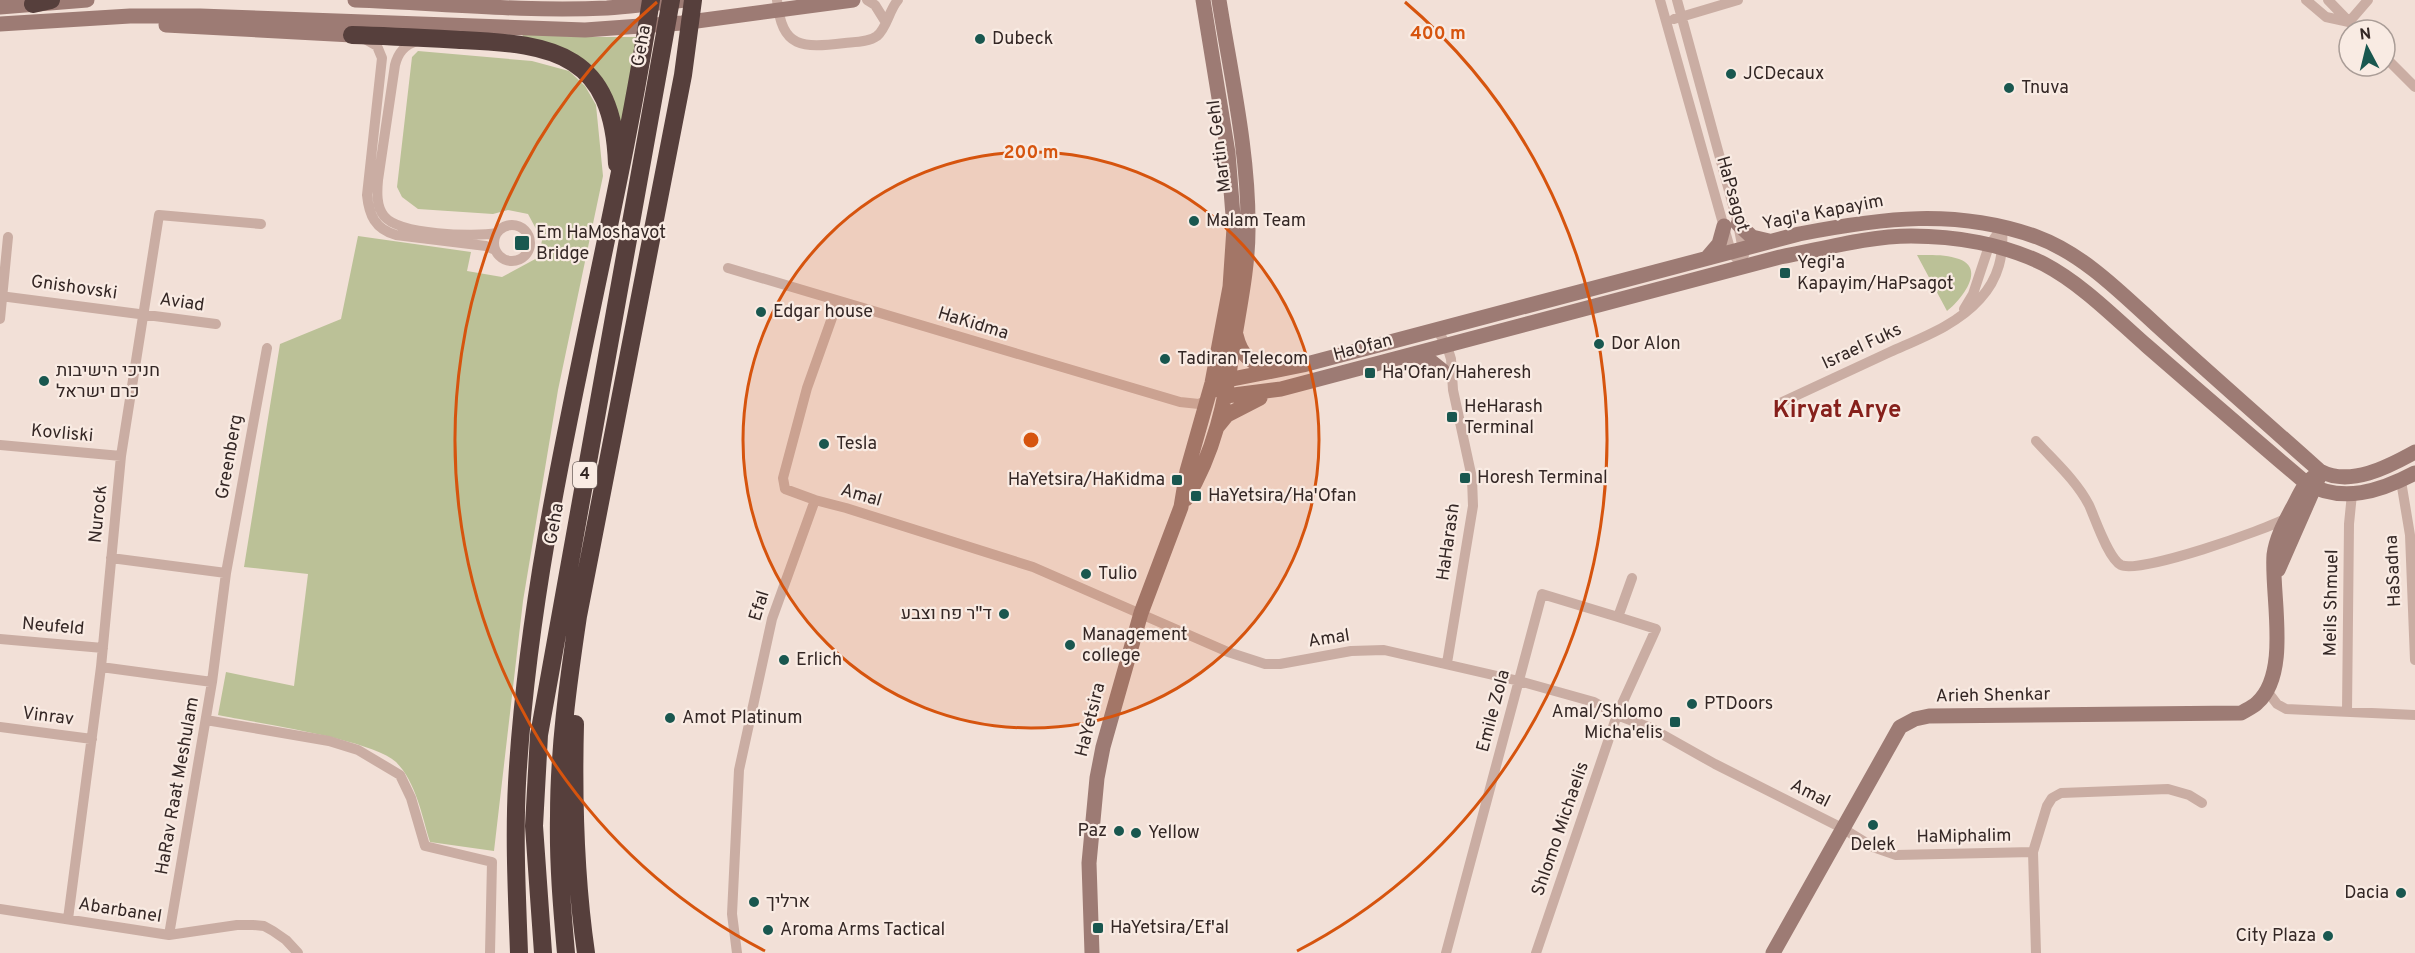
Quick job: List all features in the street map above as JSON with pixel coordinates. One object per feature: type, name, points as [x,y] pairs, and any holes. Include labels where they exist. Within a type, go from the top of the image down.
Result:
[{"type":"highway","points":[[33,4],[51,0]]},
{"type":"highway","points":[[519,953],[517,785],[532,639],[563,449],[637,94],[651,0]]},
{"type":"highway","name":"Geha","points":[[543,953],[534,826],[539,735],[670,0]]},
{"type":"highway","name":"4","points":[[566,953],[559,817],[565,710],[580,604],[683,75],[693,0]]},
{"type":"highway","points":[[683,75],[703,0]]},
{"type":"highway","points":[[352,35],[521,44],[564,56],[577,64],[598,88],[605,101],[615,146],[618,184]]},
{"type":"highway","points":[[580,604],[575,713],[575,805],[579,906],[586,953]]},
{"type":"street","points":[[0,6],[87,0]]},
{"type":"street","points":[[355,0],[507,8],[608,8],[685,0]]},
{"type":"street","points":[[777,0],[783,30],[795,41],[817,46],[876,37],[898,0]]},
{"type":"street","points":[[0,24],[130,16],[392,22],[505,29],[613,29],[853,0]]},
{"type":"street","points":[[867,0],[875,5],[885,21]]},
{"type":"street","name":"Martin Gehl","points":[[1203,0],[1228,153],[1234,228],[1230,287],[1212,383]]},
{"type":"street","name":"Martin Gehl","points":[[1219,0],[1243,150],[1248,230],[1226,396]]},
{"type":"street","name":"HaPsagot","points":[[1660,0],[1731,225]]},
{"type":"street","name":"HaPsagot","points":[[1677,0],[1731,225],[1744,267]]},
{"type":"street","points":[[1665,21],[1738,0]]},
{"type":"street","points":[[2306,0],[2326,17],[2337,21]]},
{"type":"street","points":[[2328,0],[2345,18]]},
{"type":"street","points":[[2358,18],[2368,0]]},
{"type":"street","points":[[101,18],[168,26],[352,35],[371,42],[377,46],[382,58],[367,195],[373,220],[387,233],[396,236],[486,246],[495,249]]},
{"type":"street","points":[[431,38],[408,44],[398,55],[378,180],[377,193],[381,211],[390,222],[412,228],[470,235],[497,233],[506,226],[518,225],[530,237],[530,248],[524,258],[513,261],[502,258],[494,244],[497,233]]},
{"type":"street","points":[[2397,69],[2415,87]]},
{"type":"street","name":"Nurock","points":[[68,919],[101,667],[121,456],[159,215],[261,224]]},
{"type":"street","name":"Yagi'a Kapayim","points":[[1436,328],[1738,250],[1861,222],[1910,217],[1961,219],[2002,227],[2044,240],[2074,256],[2116,290],[2320,471]]},
{"type":"street","points":[[1707,258],[1731,225],[1752,237],[1772,242]]},
{"type":"street","name":"Israel Fuks","points":[[1959,316],[1973,294],[1989,246],[2002,227]]},
{"type":"street","name":"Israel Fuks","points":[[1778,404],[1945,326],[1974,306],[1988,288],[1997,271],[2004,249],[2002,227]]},
{"type":"street","name":"Yagi'a Kapayim","points":[[1441,347],[1780,257],[1909,236],[1958,240],[2004,249],[2030,258],[2059,273],[2102,306],[2310,486]]},
{"type":"street","points":[[0,319],[8,237]]},
{"type":"street","name":"HaKidma","points":[[728,268],[1180,402],[1199,404],[1208,399]]},
{"type":"street","name":"Gnishovski","points":[[1,296],[143,315]]},
{"type":"street","points":[[814,500],[784,489],[783,478],[807,388],[838,301]]},
{"type":"street","name":"Aviad","points":[[143,315],[216,324]]},
{"type":"street","name":"HaOfan","points":[[1212,383],[1303,365],[1436,328]]},
{"type":"street","name":"HaHarash","points":[[1436,328],[1441,347],[1443,371],[1453,390]]},
{"type":"street","points":[[1236,332],[1241,350],[1252,362],[1276,366],[1303,365]]},
{"type":"street","name":"HaOfan","points":[[1226,396],[1251,395],[1281,389],[1441,347]]},
{"type":"street","name":"HaHarash","points":[[1441,347],[1452,368],[1453,390],[1472,478],[1473,506],[1447,663]]},
{"type":"street","name":"Greenberg","points":[[212,682],[226,573],[267,348]]},
{"type":"street","points":[[1409,356],[1428,359],[1443,371]]},
{"type":"street","points":[[1212,383],[1226,396]]},
{"type":"street","name":"HaYetsira","points":[[1092,952],[1089,863],[1097,778],[1111,716],[1141,613],[1181,507],[1187,471],[1212,383]]},
{"type":"street","points":[[1216,428],[1227,415],[1281,389]]},
{"type":"street","name":"HaYetsira","points":[[1181,507],[1196,483],[1226,396]]},
{"type":"street","points":[[2036,441],[2078,486],[2112,556],[2120,565],[2132,567],[2170,559],[2264,528],[2315,503],[2344,495],[2369,492],[2401,481],[2415,473]]},
{"type":"street","name":"Kovliski","points":[[0,445],[121,456]]},
{"type":"street","points":[[2274,553],[2320,471],[2332,476],[2352,477],[2379,469],[2415,452]]},
{"type":"street","points":[[2275,575],[2294,514],[2292,483],[2283,464]]},
{"type":"street","name":"HaSadna","points":[[2401,481],[2410,535],[2415,660]]},
{"type":"street","points":[[2310,486],[2344,495]]},
{"type":"street","name":"Meils Shmuel","points":[[2344,495],[2349,524],[2347,711]]},
{"type":"street","name":"Amal","points":[[814,500],[1033,567],[1228,652],[1265,664],[1280,664],[1367,650],[1384,650],[1447,663],[1594,702],[1617,715],[1651,728],[1751,783],[1842,828],[1873,847],[1896,855]]},
{"type":"street","name":"Efal","points":[[737,953],[732,914],[739,770],[772,620],[814,500]]},
{"type":"street","points":[[2264,528],[2274,553],[2275,575],[2276,652],[2274,670],[2267,691],[2277,704],[2286,709],[2415,715]]},
{"type":"street","points":[[111,558],[226,573]]},
{"type":"street","points":[[1618,617],[1632,578]]},
{"type":"street","name":"Emile Zola","points":[[1446,953],[1542,594],[1618,617]]},
{"type":"street","name":"Shlomo Michaelis","points":[[1536,953],[1617,715],[1656,629],[1618,617]]},
{"type":"street","name":"Neufeld","points":[[0,639],[103,648]]},
{"type":"street","name":"HaRav Raat Meshulam","points":[[101,667],[212,682],[169,935]]},
{"type":"street","name":"Arieh Shenkar","points":[[1773,953],[1900,727],[1916,719],[1929,716],[2241,712],[2257,704],[2267,691]]},
{"type":"street","points":[[206,720],[329,741],[358,750],[400,775],[411,798],[425,846],[492,862],[490,953]]},
{"type":"street","name":"Vinrav","points":[[0,727],[92,739]]},
{"type":"street","points":[[2036,953],[2033,852],[2047,806],[2052,798],[2061,793],[2168,789],[2189,795],[2202,803]]},
{"type":"street","name":"HaMiphalim","points":[[1896,855],[2033,852]]},
{"type":"street","name":"Abarbanel","points":[[0,909],[169,935],[237,924],[253,925],[273,931],[286,940],[298,953]]},
{"type":"green space","points":[[523,33],[578,37],[636,37],[624,135],[606,91],[522,43]]},
{"type":"green space","points":[[418,51],[532,61],[569,71],[585,86],[596,105],[603,176],[558,390],[523,601],[494,851],[430,842],[418,800],[409,779],[396,762],[383,754],[339,739],[218,715],[226,672],[294,686],[308,574],[244,567],[280,344],[341,319],[358,236],[471,252],[467,271],[502,277],[539,257],[542,240],[528,214],[508,210],[493,214],[418,209],[402,197],[397,187],[412,57]]},
{"type":"green space","points":[[1917,255],[1954,257],[1967,264],[1971,270],[1971,277],[1964,293],[1947,311]]},
{"type":"place","name":"Dubeck","points":[[980,39]]},
{"type":"place","name":"JCDecaux","points":[[1731,74]]},
{"type":"place","name":"Tnuva","points":[[2009,88]]},
{"type":"place","name":"Malam Team","points":[[1194,221]]},
{"type":"place","name":"Em HaMoshavot Bridge","points":[[522,243]]},
{"type":"place","name":"Yegi'a Kapayim/HaPsagot","points":[[1785,273]]},
{"type":"place","name":"Edgar house","points":[[761,312]]},
{"type":"place","name":"Dor Alon","points":[[1599,344]]},
{"type":"place","name":"Tadiran Telecom","points":[[1165,359]]},
{"type":"place","name":"Ha'Ofan/Haheresh","points":[[1370,373]]},
{"type":"place","name":"חניכי הישיבות כרם ישראל","points":[[44,381]]},
{"type":"place","name":"HeHarash Terminal","points":[[1452,417]]},
{"type":"place","name":"Tesla","points":[[824,444]]},
{"type":"place","name":"Horesh Terminal","points":[[1465,478]]},
{"type":"place","name":"HaYetsira/HaKidma","points":[[1177,480]]},
{"type":"place","name":"HaYetsira/Ha'Ofan","points":[[1196,496]]},
{"type":"place","name":"Tulio","points":[[1086,574]]},
{"type":"place","name":"ד\"ר פח וצבע","points":[[1004,614]]},
{"type":"place","name":"Management college","points":[[1070,645]]},
{"type":"place","name":"Erlich","points":[[784,660]]},
{"type":"place","name":"PTDoors","points":[[1692,704]]},
{"type":"place","name":"Amot Platinum","points":[[670,718]]},
{"type":"place","name":"Amal/Shlomo Micha'elis","points":[[1675,722]]},
{"type":"place","name":"Delek","points":[[1873,825]]},
{"type":"place","name":"Paz","points":[[1119,831]]},
{"type":"place","name":"Yellow","points":[[1136,833]]},
{"type":"place","name":"Dacia","points":[[2401,893]]},
{"type":"place","name":"ארליך","points":[[754,902]]},
{"type":"place","name":"HaYetsira/Ef'al","points":[[1098,928]]},
{"type":"place","name":"Aroma Arms Tactical","points":[[768,930]]},
{"type":"place","name":"City Plaza","points":[[2328,936]]},
{"type":"district","name":"Kiryat Arye","points":[[1837,411]]}]
